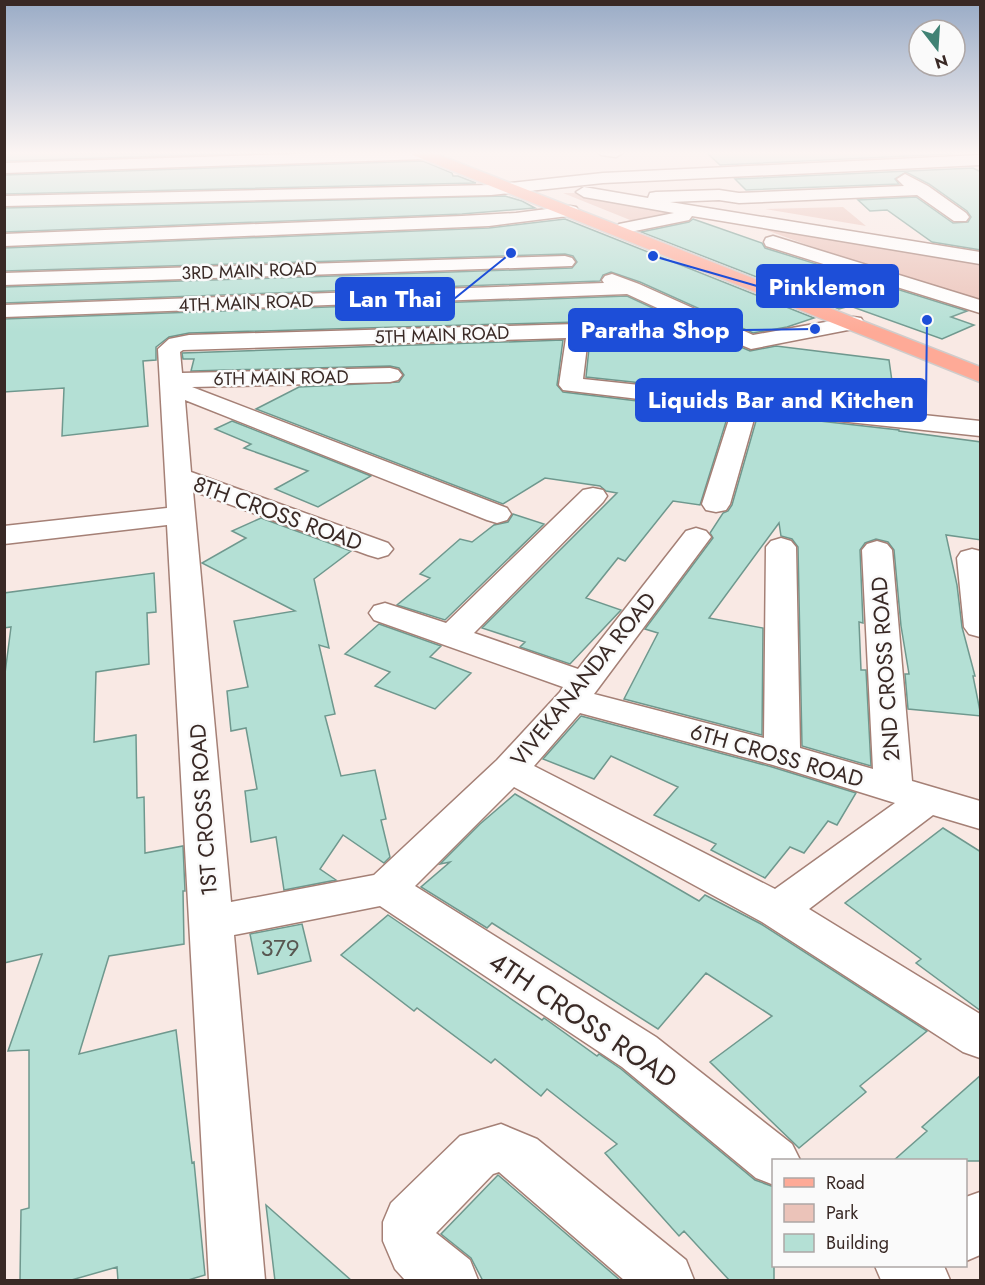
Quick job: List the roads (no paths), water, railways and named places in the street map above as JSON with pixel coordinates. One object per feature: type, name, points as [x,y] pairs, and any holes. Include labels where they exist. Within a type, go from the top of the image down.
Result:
[{"type":"main road","points":[[572,212],[981,375]]},
{"type":"main road","points":[[583,212],[981,366]]},
{"type":"street","points":[[354,239],[355,212]]},
{"type":"street","points":[[354,239],[564,212]]},
{"type":"street","points":[[625,228],[686,212]]},
{"type":"street","points":[[693,212],[981,307]]},
{"type":"street","points":[[696,212],[981,258]]},
{"type":"street","points":[[790,212],[864,228],[883,226]]},
{"type":"street","points":[[953,212],[960,217]]},
{"type":"street","points":[[475,222],[516,242],[632,288],[751,342],[853,323]]},
{"type":"street","points":[[4,240],[164,232],[516,242]]},
{"type":"street","name":"3RD MAIN ROAD","points":[[4,279],[565,262]]},
{"type":"street","points":[[230,341],[238,304],[249,270]]},
{"type":"street","name":"4TH MAIN ROAD","points":[[4,311],[632,288]]},
{"type":"street","name":"5TH MAIN ROAD","points":[[177,344],[578,331],[707,322]]},
{"type":"street","points":[[578,331],[571,386],[981,429]]},
{"type":"street","name":"1ST CROSS ROAD","points":[[177,344],[169,349],[237,1281]]},
{"type":"street","name":"6TH MAIN ROAD","points":[[172,384],[390,375]]},
{"type":"street","points":[[172,384],[497,514]]},
{"type":"street","points":[[716,504],[746,404]]},
{"type":"street","points":[[4,535],[180,496]]},
{"type":"street","name":"8TH CROSS ROAD","points":[[180,496],[378,549]]},
{"type":"street","points":[[452,636],[593,496]]},
{"type":"street","name":"VIVEKANANDA ROAD","points":[[386,889],[510,769],[579,692],[696,537]]},
{"type":"street","points":[[781,547],[782,755]]},
{"type":"street","name":"2ND CROSS ROAD","points":[[877,550],[910,794]]},
{"type":"street","points":[[972,558],[981,627]]},
{"type":"street","name":"6TH CROSS ROAD","points":[[385,613],[452,636],[579,692],[981,815]]},
{"type":"street","points":[[510,769],[777,910],[981,1038]]},
{"type":"street","points":[[777,910],[910,794]]},
{"type":"street","points":[[211,922],[386,889]]},
{"type":"street","name":"4TH CROSS ROAD","points":[[386,889],[639,1052],[772,1159]]},
{"type":"street","points":[[450,1281],[413,1251],[407,1235],[410,1222],[478,1154],[501,1148],[519,1156],[666,1281]]},
{"type":"street","points":[[967,1233],[981,1218]]},
{"type":"street","points":[[904,1267],[922,1281],[936,1267]]},
{"type":"place","name":"Lan Thai","points":[[511,253]]},
{"type":"place","name":"Pinklemon","points":[[653,256]]},
{"type":"place","name":"Liquids Bar and Kitchen","points":[[927,320]]},
{"type":"place","name":"Paratha Shop","points":[[815,329]]}]
